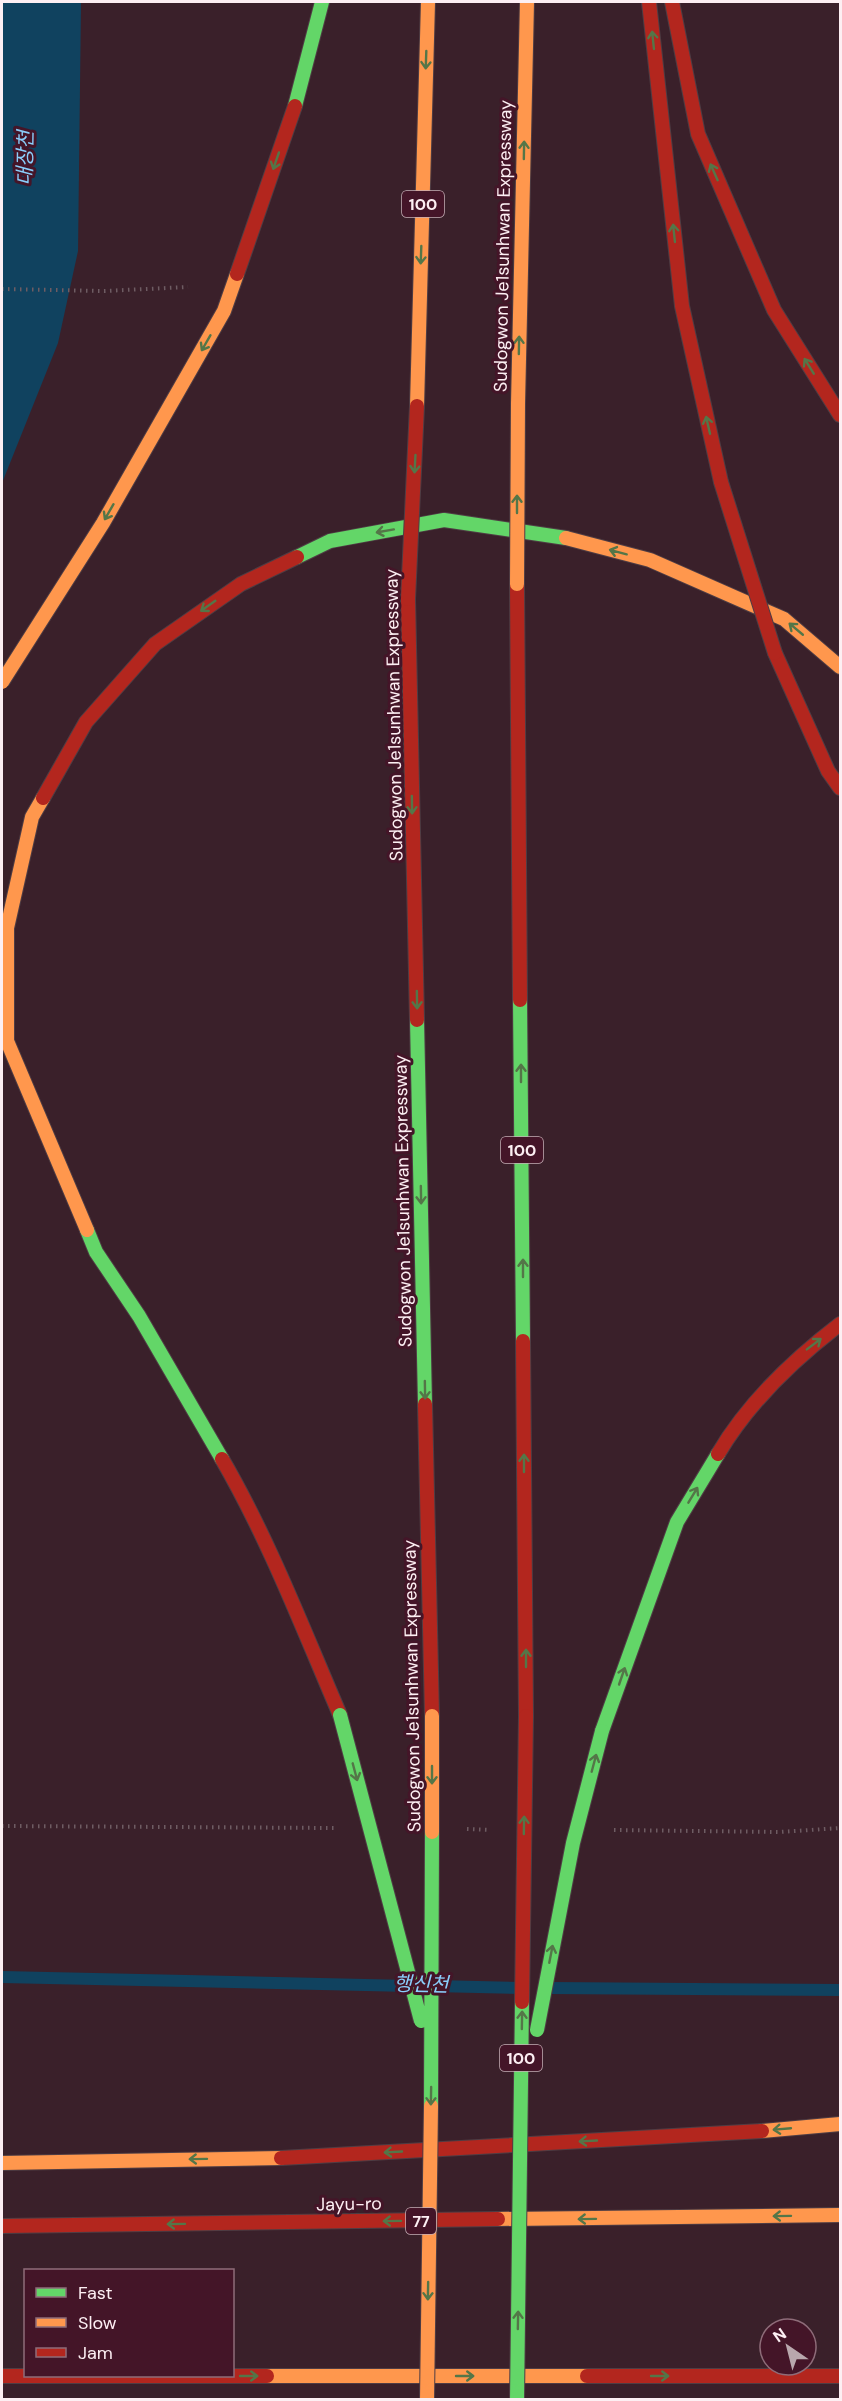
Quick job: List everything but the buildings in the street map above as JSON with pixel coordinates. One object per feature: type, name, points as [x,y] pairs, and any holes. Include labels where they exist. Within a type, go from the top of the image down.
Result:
[{"type":"highway","points":[[2,681],[103,523],[224,311],[295,106],[322,2]]},
{"type":"highway","name":"Sudogwon Je1sunhwan Expressway","points":[[426,2400],[432,2064],[432,1716],[408,599],[417,406],[428,2]]},
{"type":"highway","name":"Sudogwon Je1sunhwan Expressway","points":[[517,2400],[526,1716],[517,584],[518,404],[527,2]]},
{"type":"highway","points":[[649,2],[682,306],[721,482],[775,652],[828,771],[840,788]]},
{"type":"highway","points":[[672,2],[698,134],[774,310],[840,415]]},
{"type":"highway","points":[[432,2064],[340,1715],[288,1593],[235,1481],[139,1316],[96,1252],[8,1041],[7,928],[32,817],[86,722],[155,644],[241,584],[330,541],[444,520],[553,534],[650,560],[784,619],[840,667]]},
{"type":"highway","points":[[520,2114],[573,1843],[602,1731],[677,1522],[736,1423],[806,1350],[840,1324]]},
{"type":"highway","points":[[2,2163],[289,2158],[711,2134],[840,2124]]},
{"type":"highway","name":"Jayu-ro","points":[[2,2226],[840,2215]]},
{"type":"highway","points":[[2,2376],[24,2376]]},
{"type":"highway","points":[[234,2376],[840,2376]]},
{"type":"path","points":[[2,289],[104,291],[188,287]]},
{"type":"water","name":"대장천","points":[[2,2],[81,2],[78,251],[58,343],[2,483]]},
{"type":"waterway","name":"행신천","points":[[2,1977],[410,1986]]},
{"type":"waterway","name":"행신천","points":[[434,1986],[521,1988]]},
{"type":"waterway","name":"행신천","points":[[548,1988],[840,1990]]},
{"type":"traffic: fast","points":[[295,106],[322,2]]},
{"type":"traffic: fast","points":[[297,557],[330,541],[444,520],[566,538]]},
{"type":"traffic: fast","points":[[520,1000],[523,1341]]},
{"type":"traffic: fast","points":[[417,1020],[425,1404]]},
{"type":"traffic: fast","points":[[87,1230],[96,1252],[139,1316],[222,1459]]},
{"type":"traffic: fast","points":[[602,1731],[677,1522],[718,1454]]},
{"type":"traffic: fast","points":[[340,1715],[421,2021]]},
{"type":"traffic: fast","points":[[537,2030],[573,1843],[602,1731]]},
{"type":"traffic: fast","points":[[431,2106],[432,1832]]},
{"type":"traffic: fast","points":[[517,2400],[522,2002]]},
{"type":"traffic: slow","points":[[417,406],[428,2]]},
{"type":"traffic: slow","points":[[518,404],[527,2]]},
{"type":"traffic: slow","points":[[2,682],[103,523],[224,311],[237,274]]},
{"type":"traffic: slow","points":[[517,584],[518,404]]},
{"type":"traffic: slow","points":[[566,538],[650,560],[784,619],[840,667]]},
{"type":"traffic: slow","points":[[43,798],[32,817],[7,928],[7,1041],[87,1230]]},
{"type":"traffic: slow","points":[[432,1716],[432,1832]]},
{"type":"traffic: slow","points":[[427,2400],[431,2106]]},
{"type":"traffic: slow","points":[[762,2131],[840,2124]]},
{"type":"traffic: slow","points":[[2,2163],[281,2158]]},
{"type":"traffic: slow","points":[[498,2219],[840,2215]]},
{"type":"traffic: slow","points":[[267,2376],[587,2376]]},
{"type":"traffic: jam","points":[[649,2],[682,306],[721,482]]},
{"type":"traffic: jam","points":[[672,2],[698,134],[774,310],[840,415]]},
{"type":"traffic: jam","points":[[237,274],[295,106]]},
{"type":"traffic: jam","points":[[408,599],[417,406]]},
{"type":"traffic: jam","points":[[721,482],[775,653]]},
{"type":"traffic: jam","points":[[43,798],[86,722],[155,644],[241,584],[297,557]]},
{"type":"traffic: jam","points":[[517,584],[520,1000]]},
{"type":"traffic: jam","points":[[408,599],[417,1020]]},
{"type":"traffic: jam","points":[[775,653],[828,771],[840,788]]},
{"type":"traffic: jam","points":[[718,1454],[757,1400],[805,1352],[840,1324]]},
{"type":"traffic: jam","points":[[523,1341],[526,1716]]},
{"type":"traffic: jam","points":[[425,1404],[432,1716]]},
{"type":"traffic: jam","points":[[222,1459],[270,1553],[340,1715]]},
{"type":"traffic: jam","points":[[522,2002],[526,1716]]},
{"type":"traffic: jam","points":[[281,2158],[762,2131]]},
{"type":"traffic: jam","points":[[2,2226],[498,2219]]},
{"type":"traffic: jam","points":[[2,2376],[24,2376]]},
{"type":"traffic: jam","points":[[234,2376],[267,2376]]},
{"type":"traffic: jam","points":[[587,2376],[840,2376]]}]
